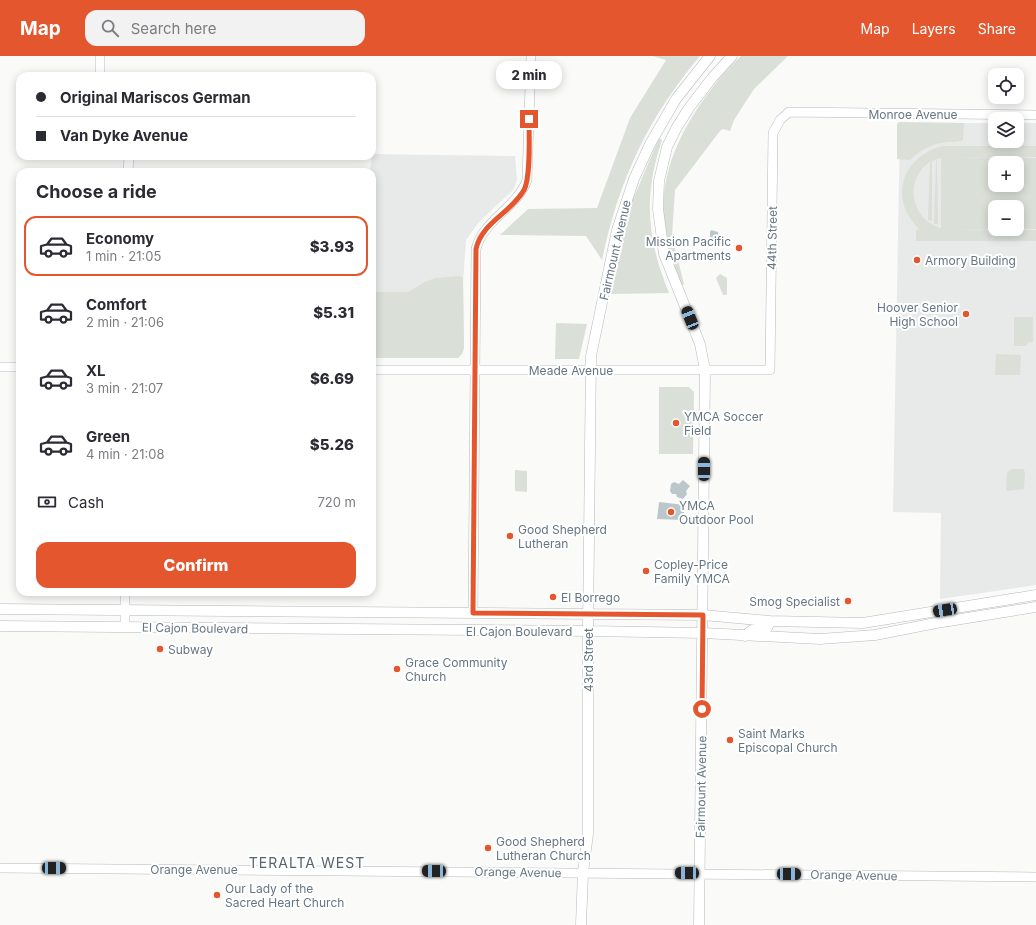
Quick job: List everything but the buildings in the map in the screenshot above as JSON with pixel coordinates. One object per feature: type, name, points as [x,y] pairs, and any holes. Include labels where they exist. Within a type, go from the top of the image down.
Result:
[{"type":"main road","points":[[100,56],[100,72]]},
{"type":"main road","points":[[473,613],[476,249],[478,239],[524,190],[527,180],[531,56]]},
{"type":"main road","name":"Fairmount Avenue","points":[[590,370],[591,356],[617,230],[634,179],[650,144],[676,99],[710,56]]},
{"type":"main road","name":"Fairmount Avenue","points":[[699,925],[705,370],[700,344],[664,254],[658,209],[659,181],[667,147],[677,127],[708,84],[732,56]]},
{"type":"main road","name":"Monroe Avenue","points":[[789,112],[1036,115]]},
{"type":"main road","name":"44th Street","points":[[770,370],[773,133],[780,120],[789,112]]},
{"type":"main road","points":[[0,366],[16,367]]},
{"type":"main road","name":"Meade Avenue","points":[[376,370],[770,370]]},
{"type":"main road","name":"43rd Street","points":[[581,925],[583,872],[588,834],[590,370]]},
{"type":"main road","points":[[125,596],[125,627]]},
{"type":"main road","name":"El Cajon Boulevard","points":[[0,609],[703,615],[770,621],[863,623],[1036,596]]},
{"type":"main road","points":[[1022,609],[1030,603],[1036,602]]},
{"type":"main road","name":"El Cajon Boulevard","points":[[0,626],[588,631],[703,633],[820,639],[875,635],[1036,607]]},
{"type":"main road","points":[[745,636],[752,630],[768,628],[770,621]]},
{"type":"main road","points":[[820,639],[822,632],[838,623]]},
{"type":"main road","name":"Orange Avenue","points":[[0,868],[1036,877]]},
{"type":"shaded area","points":[[652,56],[700,56],[681,80],[650,127],[617,203],[602,260],[586,236],[500,235],[528,209],[597,208],[630,118],[666,60]]},
{"type":"shaded area","points":[[741,56],[788,56],[754,89],[734,120],[730,131],[723,129],[720,131],[675,190],[672,236],[684,284],[681,286],[665,230],[663,209],[669,168],[676,148],[695,112],[722,75]]},
{"type":"shaded area","points":[[899,122],[964,123],[963,140],[932,145],[918,153],[910,160],[897,159],[897,124]]},
{"type":"shaded area","name":"Hoover Senior High School","points":[[900,123],[988,123],[988,148],[1024,148],[1024,123],[1036,123],[1036,585],[940,599],[941,513],[893,512]]},
{"type":"shaded area","points":[[659,138],[662,140],[652,180],[650,217],[656,254],[669,293],[609,294],[619,244],[631,204]]},
{"type":"shaded area","points":[[943,146],[1024,148],[1024,146],[1036,146],[1036,157],[943,157],[988,157],[988,192],[1024,192],[1024,158],[1036,158],[1036,229],[1024,229],[1024,200],[988,200],[988,229],[943,229],[988,229],[988,236],[1024,236],[1024,230],[1036,230],[1036,241],[916,241],[916,230],[919,229],[909,217],[904,205],[902,192],[904,180],[909,169],[918,159],[929,151]],"holes":[[[941,158],[941,228],[930,223],[922,216],[917,208],[914,198],[916,179],[921,170],[930,162]]]},
{"type":"shaded area","points":[[376,154],[515,156],[517,180],[514,189],[479,222],[466,240],[463,283],[464,348],[462,354],[376,358],[376,168],[370,168],[371,160],[376,160]]},
{"type":"shaded area","points":[[936,160],[938,224],[934,224]]},
{"type":"shaded area","points":[[930,162],[932,162],[932,221],[928,220]]},
{"type":"shaded area","points":[[711,230],[718,232],[718,246],[716,248],[710,246]]},
{"type":"shaded area","points":[[720,274],[727,278],[727,295],[723,295],[716,278]]},
{"type":"shaded area","points":[[460,276],[463,278],[464,348],[462,354],[458,358],[376,358],[376,292],[408,292],[435,278]]},
{"type":"shaded area","points":[[1014,317],[1033,317],[1033,342],[1029,342],[1026,346],[1014,346]]},
{"type":"shaded area","points":[[556,323],[587,324],[579,359],[555,359]]},
{"type":"shaded area","points":[[996,354],[1021,355],[1020,375],[995,375]]},
{"type":"shaded area","name":"YMCA Soccer Field","points":[[659,387],[689,387],[694,392],[693,454],[659,454]]},
{"type":"shaded area","points":[[1011,469],[1023,469],[1025,472],[1024,489],[1006,491],[1007,473]]},
{"type":"shaded area","points":[[515,470],[527,471],[527,492],[515,491]]},
{"type":"shaded area","points":[[683,480],[690,486],[683,499],[677,497],[676,494],[672,494],[670,491],[671,484],[674,482],[679,484]]},
{"type":"shaded area","name":"YMCA Outdoor Pool","points":[[659,502],[685,505],[683,520],[657,519]]},
{"type":"place","name":"Mission Pacific Apartments","points":[[739,248]]},
{"type":"place","name":"Armory Building","points":[[917,260]]},
{"type":"place","name":"Hoover Senior High School","points":[[966,314]]},
{"type":"place","name":"YMCA Soccer Field","points":[[676,423]]},
{"type":"place","name":"YMCA Outdoor Pool","points":[[671,512]]},
{"type":"place","name":"Good Shepherd Lutheran","points":[[510,536]]},
{"type":"place","name":"Copley-Price Family YMCA","points":[[646,571]]},
{"type":"place","name":"El Borrego","points":[[553,597]]},
{"type":"place","name":"Smog Specialist","points":[[848,601]]},
{"type":"place","name":"Subway","points":[[160,649]]},
{"type":"place","name":"Grace Community Church","points":[[397,669]]},
{"type":"place","name":"Saint Marks Episcopal Church","points":[[730,740]]},
{"type":"place","name":"Good Shepherd Lutheran Church","points":[[488,848]]},
{"type":"place","name":"Our Lady of the Sacred Heart Church","points":[[217,895]]},
{"type":"district","name":"TERALTA WEST","points":[[307,862]]},
{"type":"route","points":[[529,119],[527,180],[524,190],[484,231],[478,239],[476,249],[473,613],[703,615],[702,709]]}]
